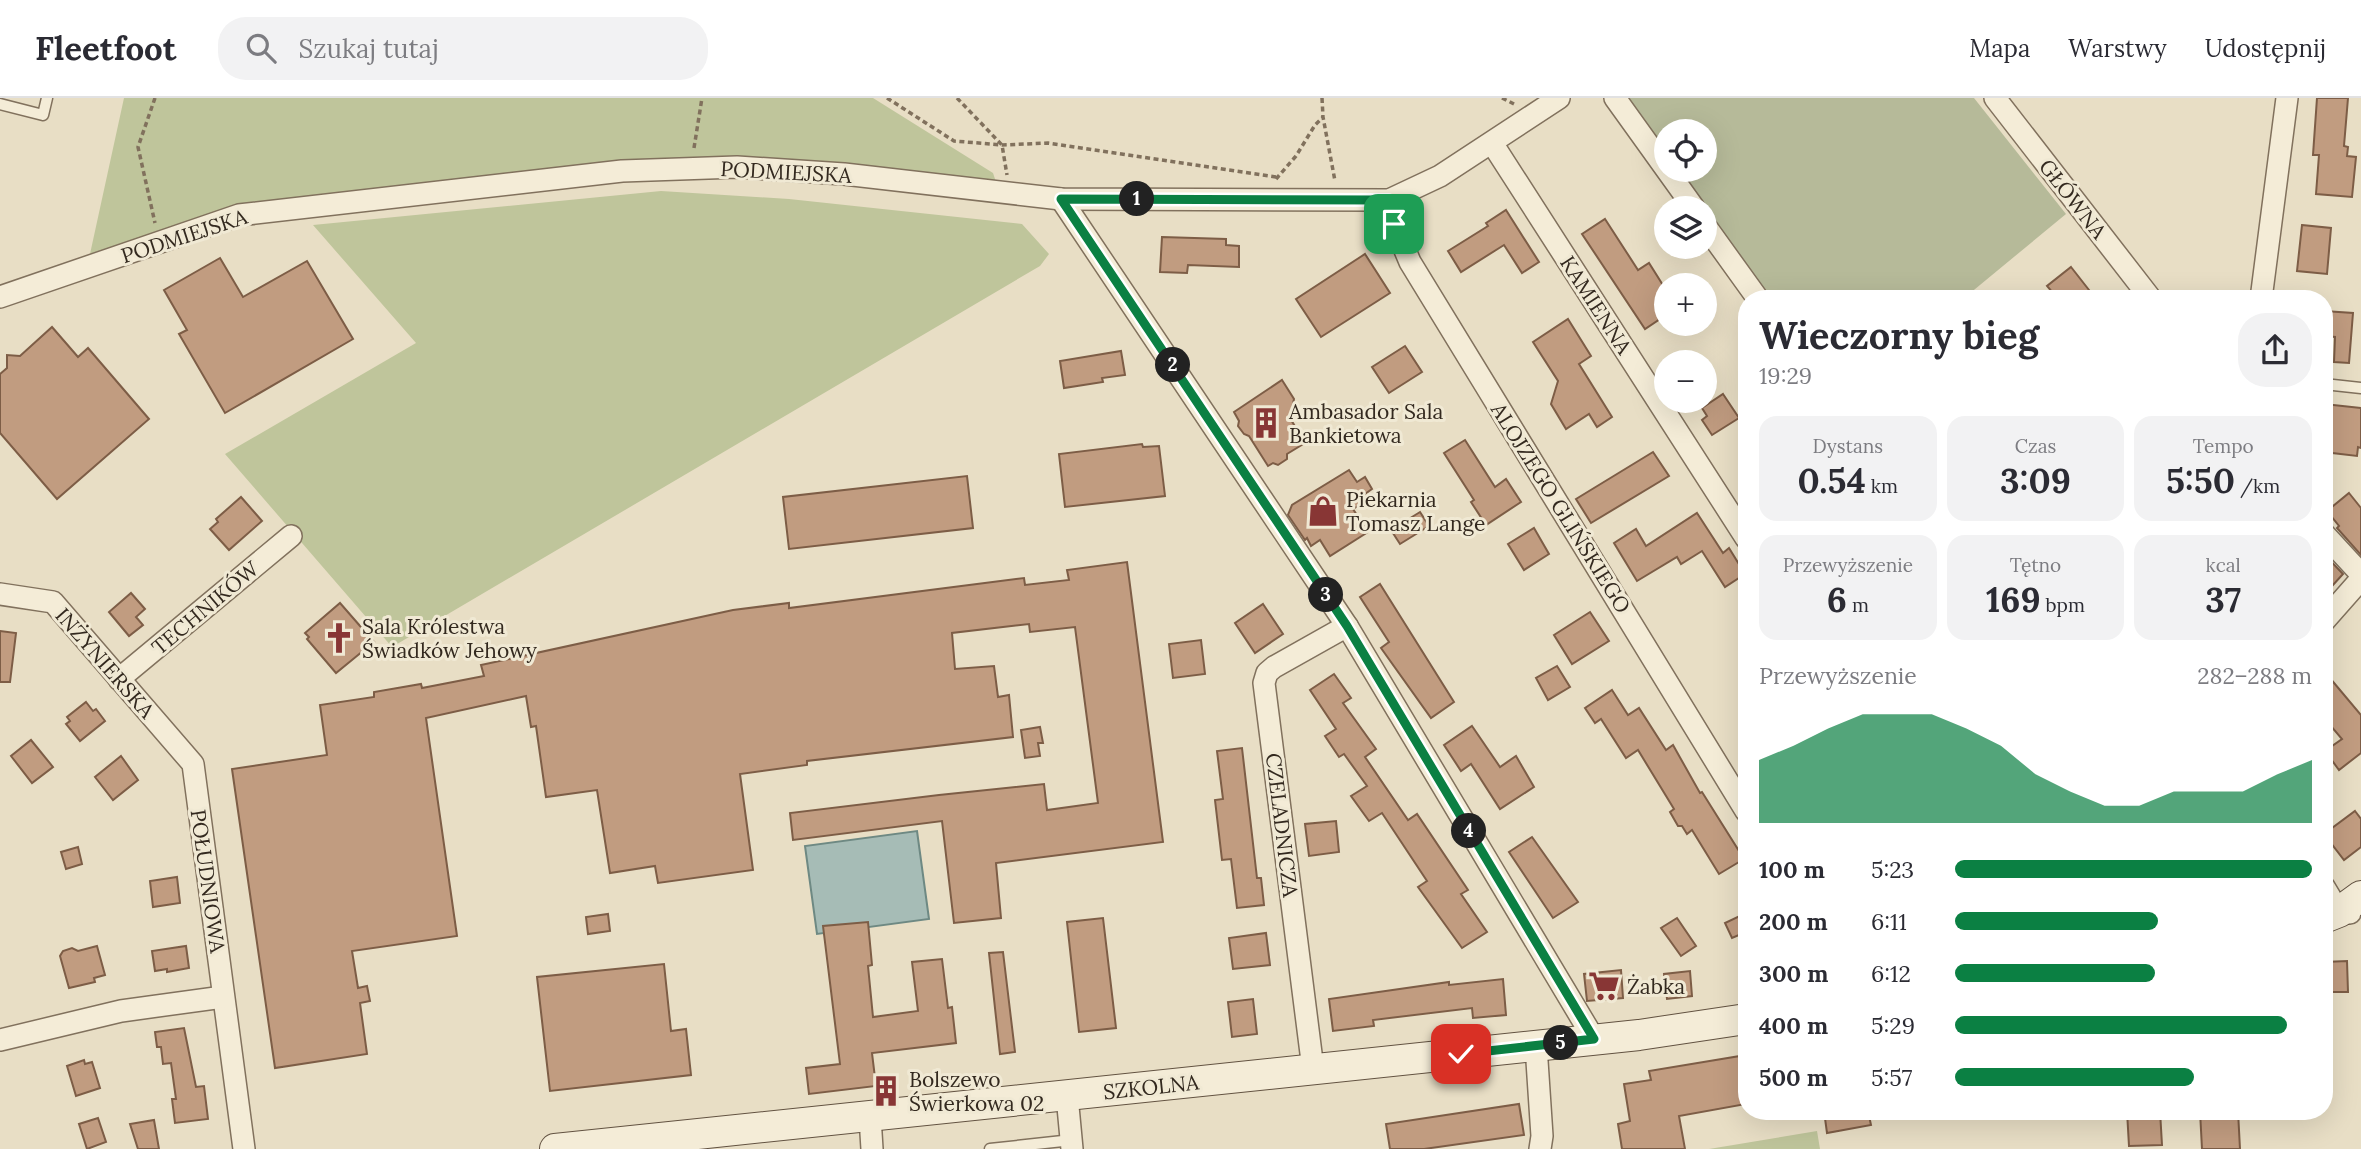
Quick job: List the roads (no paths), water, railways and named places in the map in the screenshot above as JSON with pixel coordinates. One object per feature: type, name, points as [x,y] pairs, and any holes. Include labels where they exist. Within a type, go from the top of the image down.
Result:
[{"type":"street","name":"PODMIEJSKA","points":[[0,297],[239,215],[622,171],[737,167],[845,174],[1061,199],[1388,200],[1440,176],[1559,98]]},
{"type":"street","points":[[1615,98],[1684,196]]},
{"type":"street","name":"GŁÓWNA","points":[[1995,98],[2144,290]]},
{"type":"street","points":[[2262,290],[2287,98]]},
{"type":"street","name":"KAMIENNA","points":[[1492,143],[1738,526]]},
{"type":"street","points":[[1061,199],[1347,626],[1594,1039]]},
{"type":"street","name":"ALOJZEGO GLIŃSKIEGO","points":[[1388,200],[1394,224],[1410,262],[1738,798]]},
{"type":"street","points":[[1717,242],[1752,290]]},
{"type":"street","name":"TECHNIKÓW","points":[[119,679],[291,536]]},
{"type":"street","points":[[2333,544],[2361,576],[2333,610]]},
{"type":"street","name":"INŻYNIERSKA","points":[[0,594],[53,602],[193,764]]},
{"type":"street","name":"CZELADNICZA","points":[[1313,1069],[1264,683],[1267,673],[1274,667],[1347,626]]},
{"type":"street","name":"POŁUDNIOWA","points":[[193,764],[244,1149]]},
{"type":"street","points":[[0,1040],[121,1011],[223,997]]},
{"type":"street","name":"SZKOLNA","points":[[555,1149],[1536,1046],[1738,1020]]},
{"type":"street","points":[[1536,1046],[1542,1136],[1540,1149]]},
{"type":"street","points":[[1067,1096],[1072,1145]]},
{"type":"street","points":[[870,1117],[872,1149]]},
{"type":"lane","points":[[0,104],[43,115],[47,98]]},
{"type":"lane","points":[[2333,385],[2361,388]]},
{"type":"lane","points":[[990,1149],[1072,1145]]},
{"type":"water","points":[[917,831],[929,919],[817,934],[805,846]]},
{"type":"place","name":"Ambasador Sala Bankietowa","points":[[1266,423]]},
{"type":"place","name":"Piekarnia Tomasz Lange","points":[[1323,511]]},
{"type":"place","name":"Sala Królestwa Świadków Jehowy","points":[[339,638]]},
{"type":"place","name":"Żabka","points":[[1604,986]]},
{"type":"place","name":"Bolszewo Świerkowa 02","points":[[886,1091]]}]
